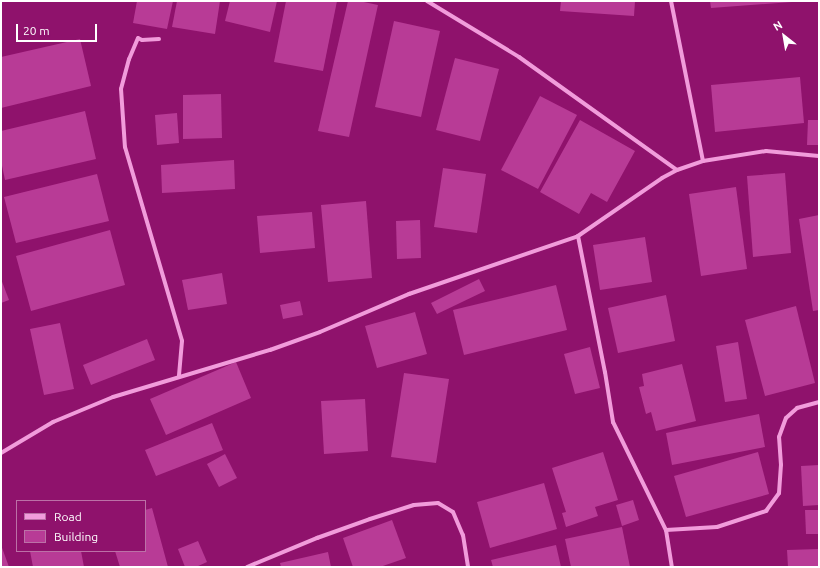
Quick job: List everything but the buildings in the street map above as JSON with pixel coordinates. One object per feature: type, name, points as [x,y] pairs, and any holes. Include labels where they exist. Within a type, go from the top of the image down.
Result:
[{"type":"street","points":[[427,1],[519,57],[677,170]]},
{"type":"street","points":[[671,1],[703,161]]},
{"type":"street","points":[[159,39],[142,40],[138,38],[129,59],[121,89],[125,147],[182,341],[179,376]]},
{"type":"street","points":[[1,453],[53,422],[113,397],[270,350],[320,332],[409,294],[578,236],[662,178],[677,170],[703,161],[766,151],[819,156]]},
{"type":"street","points":[[578,236],[613,422],[666,530],[672,567]]},
{"type":"street","points":[[666,530],[716,527],[766,511],[779,493],[781,465],[779,437],[786,418],[797,408],[819,402]]},
{"type":"street","points":[[247,567],[318,538],[378,517],[414,505],[438,503],[453,512],[463,535],[468,567]]}]
